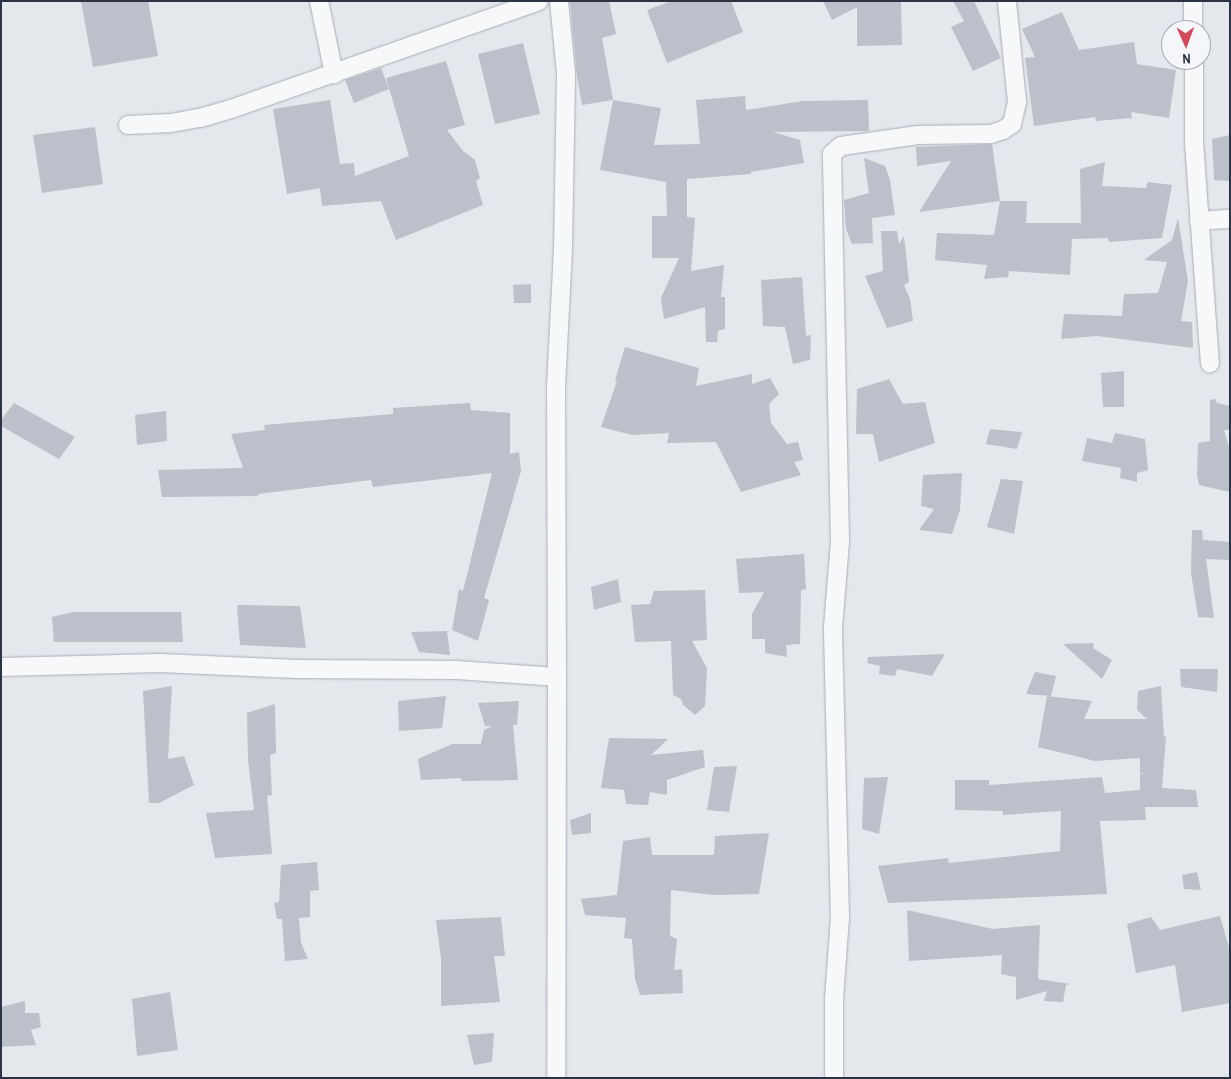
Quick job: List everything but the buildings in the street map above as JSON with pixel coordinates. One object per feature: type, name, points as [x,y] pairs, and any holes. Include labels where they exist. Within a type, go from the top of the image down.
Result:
[{"type":"street","points":[[319,1],[334,74]]},
{"type":"street","points":[[128,125],[171,123],[200,118],[334,74],[539,1]]},
{"type":"street","points":[[556,1078],[556,386],[563,249],[566,73],[559,1]]},
{"type":"street","points":[[834,1078],[834,999],[840,918],[833,627],[840,541],[832,154],[841,146],[918,136],[991,134],[1003,130],[1012,124],[1017,102],[1007,1]]},
{"type":"street","points":[[1193,1],[1194,20]]},
{"type":"street","points":[[1194,70],[1194,142],[1210,363]]},
{"type":"street","points":[[1199,221],[1230,219]]},
{"type":"street","points":[[1,667],[160,663],[297,669],[457,670],[556,677]]}]
